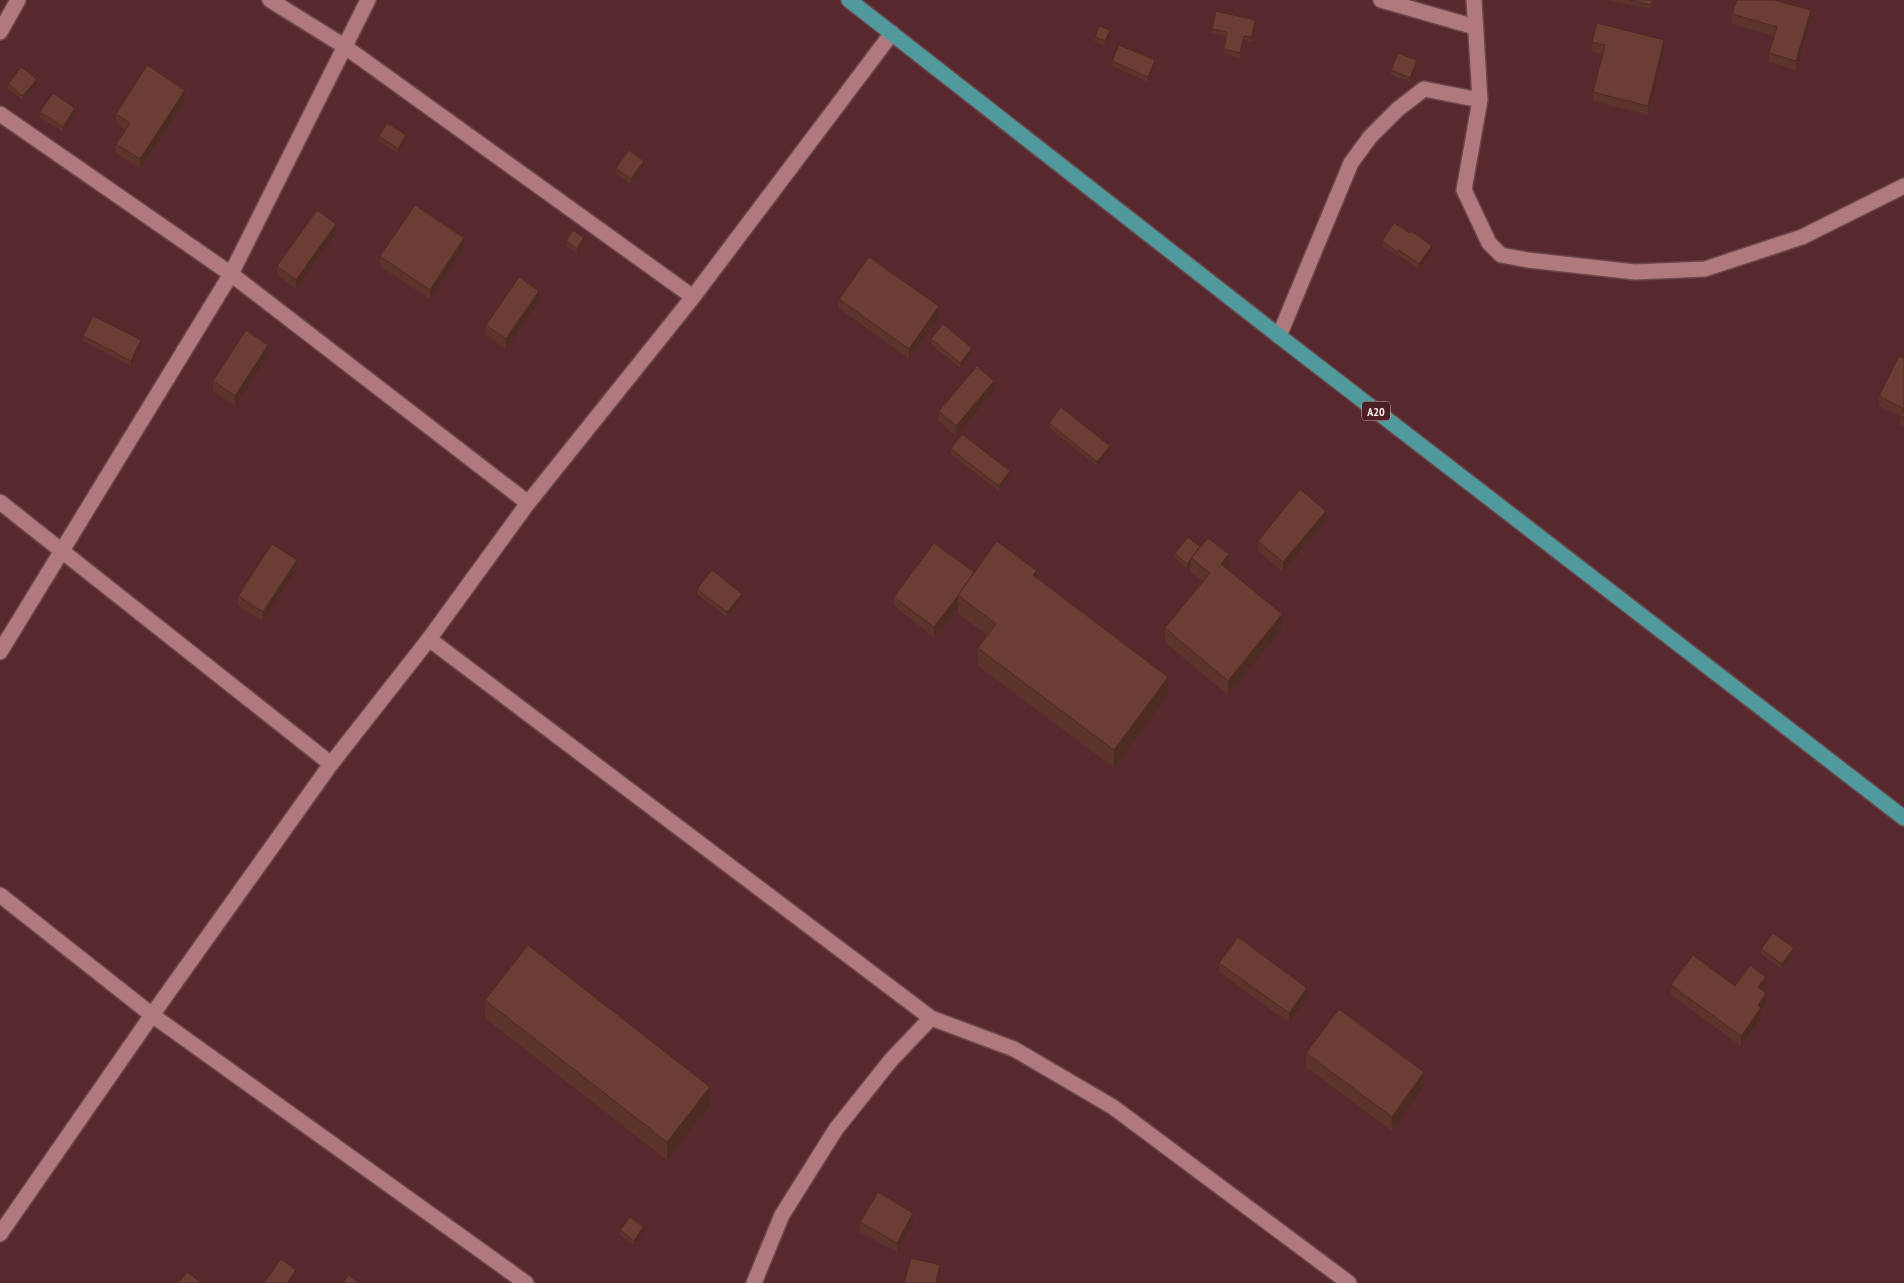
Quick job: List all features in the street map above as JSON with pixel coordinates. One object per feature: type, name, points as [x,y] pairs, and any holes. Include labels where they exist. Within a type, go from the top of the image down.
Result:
[{"type":"main road","name":"A20","points":[[850,0],[1279,336],[1904,818]]},
{"type":"street","points":[[0,32],[18,0]]},
{"type":"street","points":[[270,0],[344,46],[693,297]]},
{"type":"street","points":[[0,652],[231,274],[368,0]]},
{"type":"street","points":[[1381,0],[1475,27]]},
{"type":"street","points":[[1474,0],[1480,100],[1464,190],[1489,242],[1502,255],[1528,260],[1635,272],[1705,269],[1802,238],[1904,186]]},
{"type":"street","points":[[0,1234],[152,1015],[331,764],[429,639],[528,503],[693,297],[892,33]]},
{"type":"street","points":[[1279,336],[1350,163],[1370,136],[1398,109],[1424,88],[1480,100]]},
{"type":"street","points":[[0,114],[231,274],[528,503]]},
{"type":"street","points":[[0,502],[331,764]]},
{"type":"street","points":[[429,639],[931,1018],[1014,1049],[1113,1107],[1349,1283]]},
{"type":"street","points":[[0,895],[152,1015],[526,1283]]},
{"type":"street","points":[[754,1283],[782,1215],[836,1129],[891,1060],[931,1018]]},
{"type":"building","points":[[1630,0],[1652,0],[1651,5]]},
{"type":"building","points":[[1737,0],[1774,0],[1811,10],[1796,61],[1769,53],[1777,27],[1732,14]]},
{"type":"building","points":[[1216,11],[1255,20],[1252,37],[1244,36],[1240,53],[1224,49],[1227,32],[1212,29]]},
{"type":"building","points":[[1597,23],[1664,40],[1648,106],[1593,92],[1605,45],[1592,42]]},
{"type":"building","points":[[1099,26],[1110,30],[1105,41],[1095,37]]},
{"type":"building","points":[[1119,45],[1155,60],[1148,77],[1112,61]]},
{"type":"building","points":[[1398,53],[1417,60],[1410,78],[1391,70]]},
{"type":"building","points":[[147,65],[185,90],[140,159],[116,144],[130,123],[116,114]]},
{"type":"building","points":[[21,67],[37,79],[23,96],[8,84]]},
{"type":"building","points":[[53,93],[75,108],[63,127],[40,112]]},
{"type":"building","points":[[387,123],[406,135],[398,149],[379,136]]},
{"type":"building","points":[[629,150],[644,161],[631,179],[616,168]]},
{"type":"building","points":[[415,205],[464,238],[430,290],[380,256]]},
{"type":"building","points":[[317,210],[336,224],[296,280],[277,266]]},
{"type":"building","points":[[1394,223],[1410,233],[1411,231],[1432,246],[1419,264],[1382,241]]},
{"type":"building","points":[[573,230],[584,238],[577,249],[566,241]]},
{"type":"building","points":[[869,257],[939,306],[909,349],[839,299]]},
{"type":"building","points":[[519,277],[539,291],[506,339],[486,325]]},
{"type":"building","points":[[93,316],[141,340],[131,361],[83,336]]},
{"type":"building","points":[[943,324],[972,348],[960,363],[931,339]]},
{"type":"building","points":[[246,330],[268,345],[235,396],[213,381]]},
{"type":"building","points":[[1899,356],[1904,358],[1904,409],[1879,396]]},
{"type":"building","points":[[977,366],[994,381],[956,426],[939,411]]},
{"type":"building","points":[[1061,407],[1110,446],[1097,462],[1049,423]]},
{"type":"building","points":[[1904,409],[1904,418],[1900,416]]},
{"type":"building","points":[[962,434],[1010,471],[999,486],[951,449]]},
{"type":"building","points":[[1300,489],[1326,511],[1283,562],[1258,541]]},
{"type":"building","points":[[1188,537],[1200,547],[1187,564],[1175,553]]},
{"type":"building","points":[[1208,538],[1229,554],[1221,564],[1282,614],[1228,681],[1165,628],[1210,573],[1191,558]]},
{"type":"building","points":[[997,541],[1037,571],[1033,575],[1168,677],[1114,750],[978,648],[996,624],[958,595]]},
{"type":"building","points":[[934,543],[974,572],[934,627],[894,597]]},
{"type":"building","points":[[272,544],[297,560],[263,612],[238,596]]},
{"type":"building","points":[[712,570],[742,594],[727,612],[697,589]]},
{"type":"building","points":[[1773,933],[1794,948],[1782,964],[1761,949]]},
{"type":"building","points":[[1238,937],[1307,988],[1289,1013],[1219,963]]},
{"type":"building","points":[[528,945],[710,1087],[667,1142],[485,1000]]},
{"type":"building","points":[[1693,955],[1735,986],[1750,965],[1766,977],[1758,987],[1766,993],[1758,1005],[1761,1008],[1741,1036],[1671,985]]},
{"type":"building","points":[[1339,1009],[1424,1072],[1392,1117],[1306,1053]]},
{"type":"building","points":[[878,1192],[913,1213],[897,1243],[860,1222]]},
{"type":"building","points":[[630,1217],[643,1227],[634,1241],[620,1230]]},
{"type":"building","points":[[911,1258],[940,1265],[936,1283],[904,1283]]},
{"type":"building","points":[[281,1259],[296,1270],[287,1283],[264,1283]]},
{"type":"building","points":[[187,1272],[202,1283],[178,1283]]},
{"type":"building","points":[[348,1275],[359,1283],[343,1283]]}]
